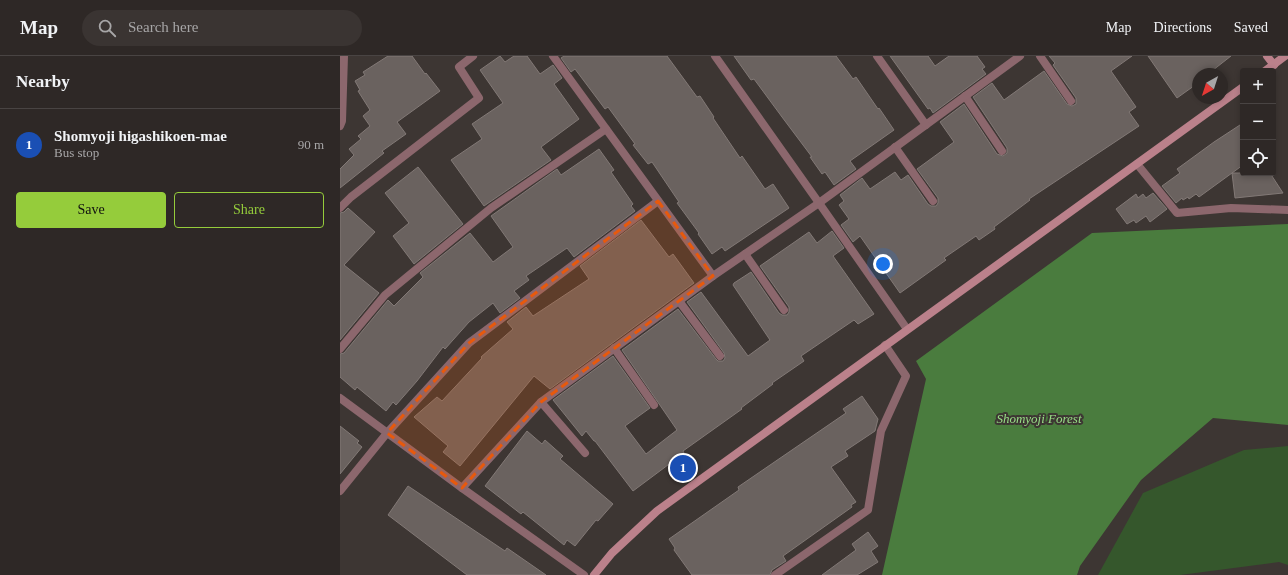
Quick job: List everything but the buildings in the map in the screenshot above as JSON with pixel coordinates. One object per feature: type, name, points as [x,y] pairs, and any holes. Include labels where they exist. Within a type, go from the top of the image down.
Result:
[{"type":"street","points":[[340,126],[342,121],[344,56]]},
{"type":"street","points":[[340,208],[351,196],[480,98],[459,67],[473,56]]},
{"type":"street","points":[[553,56],[712,276]]},
{"type":"street","points":[[715,56],[819,202],[906,330]]},
{"type":"street","points":[[877,56],[926,125]]},
{"type":"street","points":[[462,488],[541,402],[712,276],[819,202],[1020,56]]},
{"type":"street","points":[[1040,56],[1071,101]]},
{"type":"street","points":[[1267,56],[1274,65]]},
{"type":"street","points":[[1270,68],[1285,56]]},
{"type":"street","points":[[594,575],[612,552],[657,512],[885,345],[1240,89]]},
{"type":"street","points":[[965,96],[1002,151]]},
{"type":"street","points":[[340,349],[385,295],[491,208],[606,129]]},
{"type":"street","points":[[895,147],[933,201]]},
{"type":"street","points":[[1137,164],[1177,213],[1231,208],[1288,210]]},
{"type":"street","points":[[340,491],[387,433],[469,343],[658,202]]},
{"type":"street","points":[[745,254],[784,310]]},
{"type":"street","points":[[679,301],[720,356]]},
{"type":"street","points":[[775,575],[868,510],[881,431],[906,376],[885,345]]},
{"type":"street","points":[[614,348],[654,405]]},
{"type":"street","points":[[340,398],[462,488],[584,575]]},
{"type":"street","points":[[541,402],[585,453]]},
{"type":"highlighted area","points":[[658,201],[713,276],[541,402],[462,488],[387,433],[469,343]]},
{"type":"green space","name":"Shomyoji Forest","points":[[1288,224],[1288,425],[1213,418],[1141,480],[1080,566],[1077,575],[882,575],[926,379],[916,361],[1092,233]]},
{"type":"green space","points":[[1288,446],[1288,565],[1279,562],[1180,575],[1098,575],[1143,493],[1244,450]]},
{"type":"place","name":"Shomyoji higashikoen-mae","points":[[683,468]]}]
